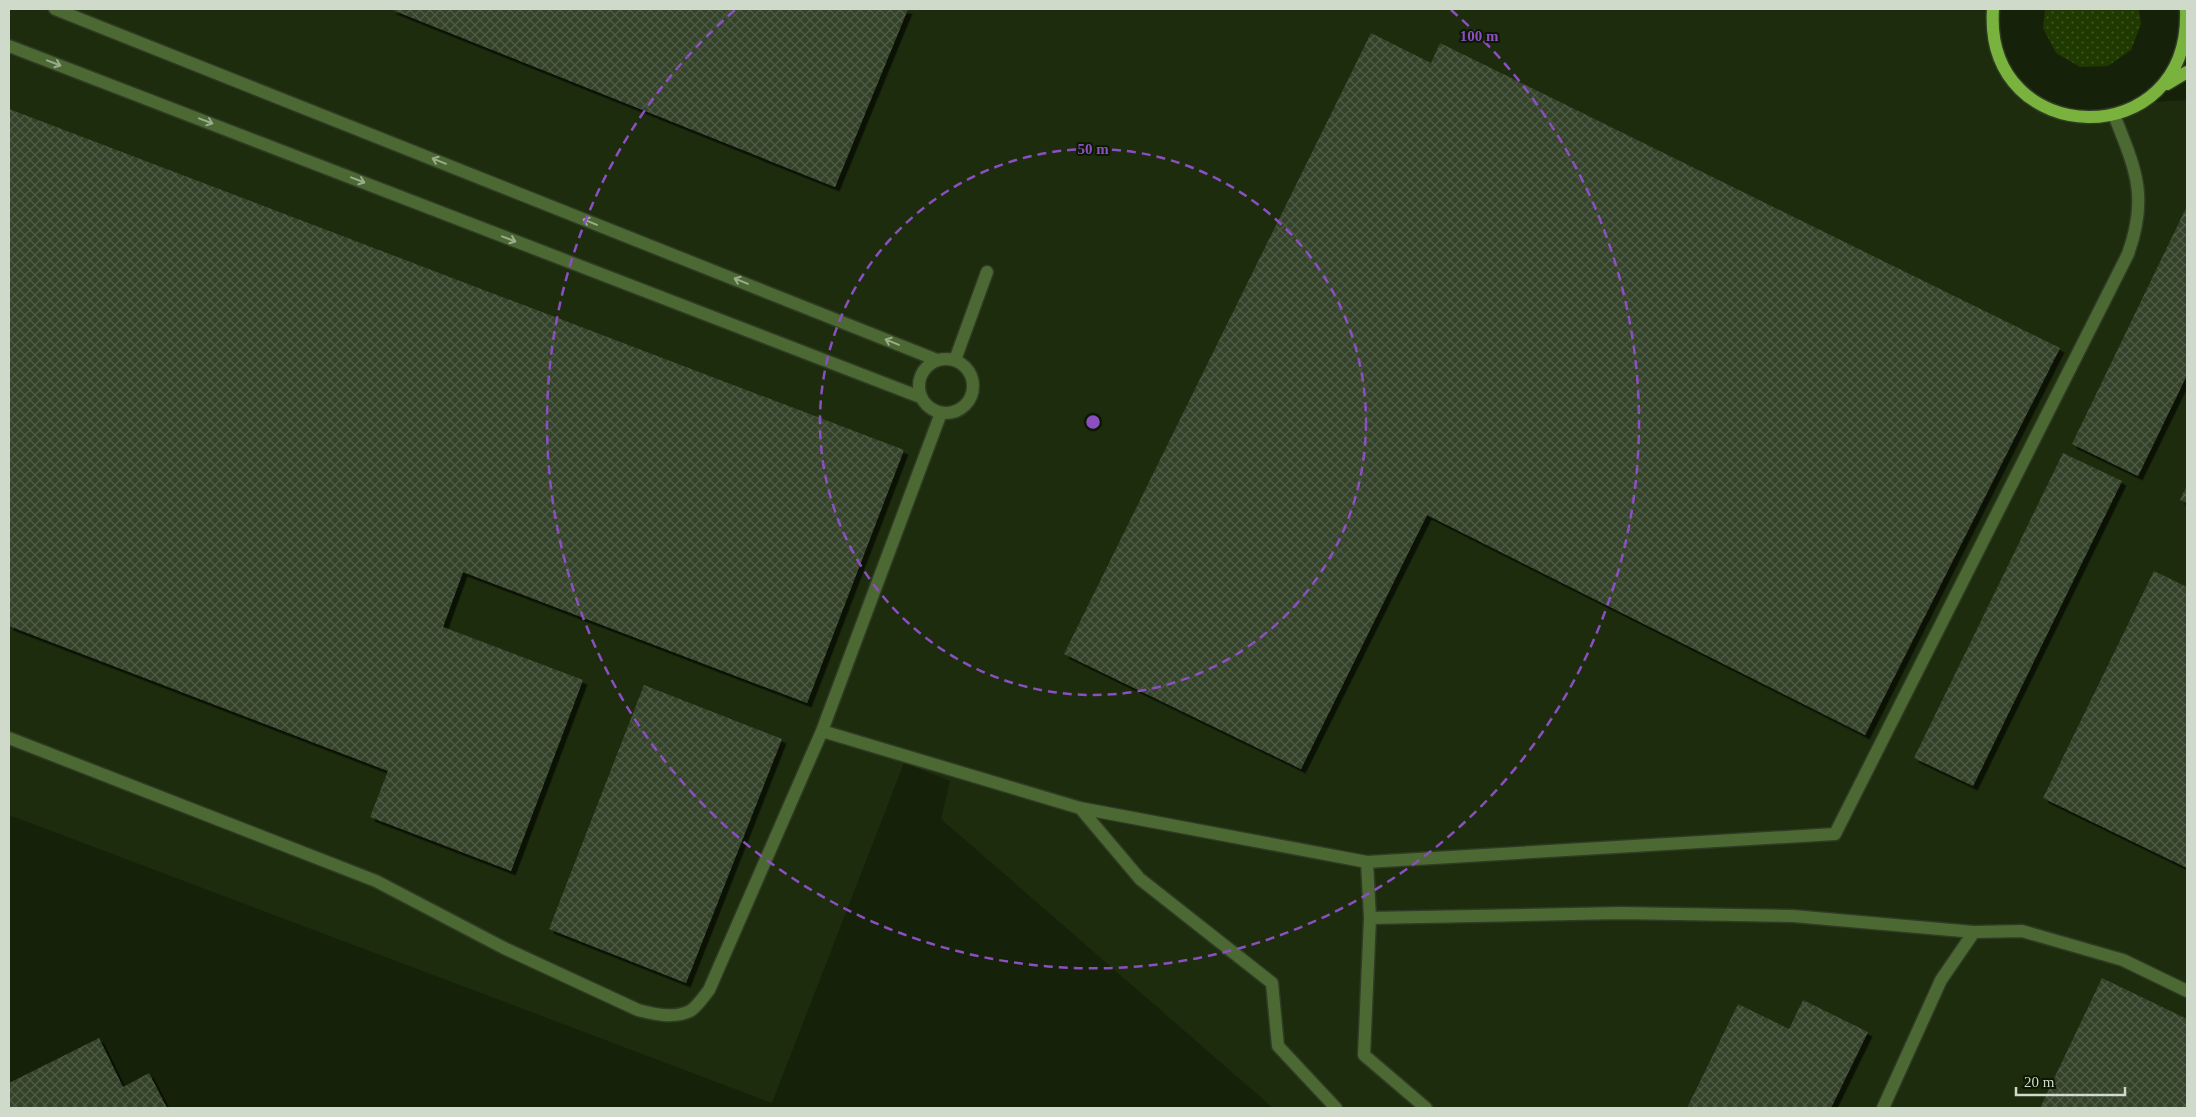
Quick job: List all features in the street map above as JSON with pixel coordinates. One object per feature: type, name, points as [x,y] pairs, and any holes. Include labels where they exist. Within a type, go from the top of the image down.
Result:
[{"type":"main road","points":[[1993,9],[1992,24],[1999,57],[2007,72],[2026,95],[2053,111],[2085,118],[2114,115],[2141,104],[2166,82],[2181,54],[2185,38],[2186,9]]},
{"type":"main road","points":[[2154,93],[2176,77],[2187,72]]},
{"type":"lane","points":[[55,9],[937,360],[955,360],[969,370],[973,379],[971,397],[960,410],[941,413],[925,405],[920,397],[919,379],[923,370],[937,360]]},
{"type":"lane","points":[[9,46],[920,397]]},
{"type":"lane","points":[[822,731],[1080,808],[1367,862],[1835,834],[2128,254],[2135,231],[2138,188],[2134,166],[2114,115]]},
{"type":"lane","points":[[955,360],[987,272]]},
{"type":"lane","points":[[9,738],[376,881],[504,948],[638,1010],[674,1015],[690,1011],[709,990],[822,731],[941,413]]},
{"type":"lane","points":[[1080,808],[1140,879],[1272,983],[1278,1046],[1336,1108]]},
{"type":"lane","points":[[1367,862],[1370,918],[1364,1056],[1426,1108]]},
{"type":"lane","points":[[1370,918],[1620,913],[1793,916],[1974,932],[2022,931],[2123,960],[2187,991]]},
{"type":"lane","points":[[1883,1108],[1941,980],[1974,932]]},
{"type":"shaded area","points":[[9,9],[1994,9],[2007,72],[2026,95],[2068,115],[2141,103],[2187,100],[2187,1108],[1273,1108],[941,819],[950,781],[904,763],[772,1103],[9,815]]},
{"type":"shaded area","points":[[2045,9],[2139,9],[2141,24],[2131,50],[2108,66],[2080,67],[2056,53],[2043,28]]},
{"type":"building","points":[[390,9],[908,9],[835,187]]},
{"type":"building","points":[[1371,33],[1431,63],[1440,43],[2060,348],[1865,735],[1427,515],[1301,769],[1064,654]]},
{"type":"building","points":[[9,109],[904,450],[807,703],[463,572],[443,627],[583,680],[511,871],[370,817],[388,771],[9,626]]},
{"type":"building","points":[[2187,206],[2187,375],[2138,476],[2072,444]]},
{"type":"building","points":[[2063,453],[2122,481],[1973,786],[1914,758]]},
{"type":"building","points":[[2187,485],[2187,503],[2180,500]]},
{"type":"building","points":[[2154,571],[2187,587],[2187,868],[2043,798]]},
{"type":"building","points":[[644,685],[782,739],[686,983],[549,929]]},
{"type":"building","points":[[2102,978],[2187,1019],[2187,1108],[2040,1108]]},
{"type":"building","points":[[1803,1000],[1868,1032],[1831,1108],[1687,1108],[1738,1004],[1789,1029]]},
{"type":"building","points":[[99,1038],[123,1087],[149,1073],[167,1108],[9,1108],[9,1083]]}]
